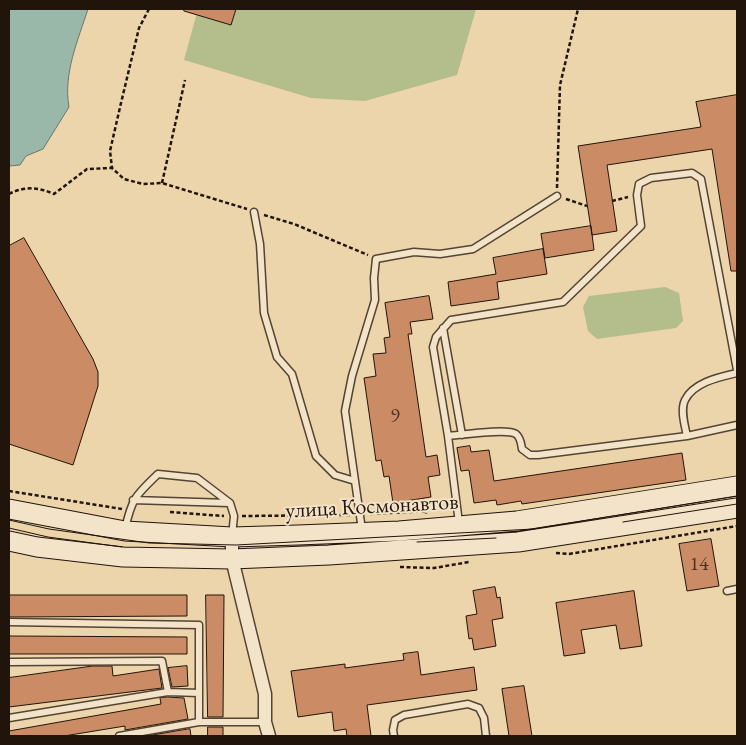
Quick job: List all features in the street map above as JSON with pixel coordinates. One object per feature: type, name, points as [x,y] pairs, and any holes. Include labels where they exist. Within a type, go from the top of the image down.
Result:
[{"type":"main road","name":"улица Космонавтов","points":[[9,509],[125,531],[232,537],[362,532],[517,521],[737,486]]},
{"type":"main road","name":"улица Космонавтов","points":[[9,540],[37,547],[123,557],[232,558],[338,554],[518,542],[737,508]]},
{"type":"street","points":[[232,537],[232,558],[265,694],[266,722],[269,736]]},
{"type":"lane","points":[[459,526],[448,436],[433,347],[436,337],[450,320],[563,302],[641,226],[637,195],[639,184],[651,178],[692,173],[701,179],[737,371],[704,384],[685,400],[684,415],[687,436]]},
{"type":"lane","points":[[362,532],[345,412],[352,376],[375,300],[374,278],[376,259],[414,252],[440,254],[473,249],[557,196]]},
{"type":"lane","points":[[254,212],[260,244],[264,313],[276,357],[292,374],[316,456],[335,475],[355,481]]},
{"type":"lane","points":[[443,328],[462,435]]},
{"type":"lane","points":[[448,436],[506,431],[516,434],[520,439],[522,449],[530,455],[538,455],[687,436],[737,426]]},
{"type":"lane","points":[[125,531],[133,500],[158,474],[197,478],[230,503],[234,516],[232,537]]},
{"type":"lane","points":[[133,500],[230,503]]},
{"type":"lane","points":[[727,590],[737,589]]},
{"type":"lane","points":[[9,622],[199,625],[199,722]]},
{"type":"lane","points":[[9,662],[162,660],[168,692]]},
{"type":"lane","points":[[9,718],[168,692],[198,693]]},
{"type":"lane","points":[[394,736],[395,720],[404,715],[468,704],[479,708],[484,718],[486,736]]},
{"type":"lane","points":[[119,736],[199,722],[266,722]]},
{"type":"path","points":[[149,9],[139,28],[121,103],[110,151],[112,168],[124,179],[143,184],[162,183],[294,224],[376,259]]},
{"type":"path","points":[[578,9],[560,85],[557,196],[587,206]]},
{"type":"path","points":[[162,183],[185,80]]},
{"type":"path","points":[[9,194],[20,188],[43,188],[54,194],[87,169],[112,168]]},
{"type":"path","points":[[612,201],[637,195]]},
{"type":"green space","points":[[198,9],[476,9],[457,75],[365,101],[311,98],[184,60]]},
{"type":"green space","points":[[665,287],[679,293],[683,321],[676,328],[597,339],[588,331],[583,307],[589,296]]},
{"type":"shaded area","points":[[9,9],[88,9],[72,57],[68,82],[69,107],[43,149],[26,156],[20,165],[9,166]]},
{"type":"building","points":[[185,9],[236,9],[231,25],[184,11]]},
{"type":"building","points":[[737,95],[737,271],[731,271],[712,149],[607,165],[617,231],[592,235],[578,146],[701,127],[696,102]]},
{"type":"building","points":[[591,226],[594,250],[545,258],[541,234]]},
{"type":"building","points":[[24,238],[93,359],[98,372],[98,386],[73,465],[9,444],[9,246]]},
{"type":"building","points":[[543,249],[547,274],[497,282],[499,299],[451,306],[448,282],[496,274],[493,258]]},
{"type":"building","points":[[429,296],[433,319],[410,322],[412,334],[408,334],[426,457],[437,455],[440,475],[428,477],[431,497],[393,503],[389,476],[384,477],[381,460],[376,461],[364,378],[376,376],[373,354],[386,353],[384,338],[390,337],[385,303]]},
{"type":"building","points":[[470,446],[471,452],[489,450],[494,481],[682,453],[686,480],[522,504],[521,501],[497,505],[496,500],[474,503],[469,470],[461,471],[457,448]]},
{"type":"building","points":[[711,539],[719,586],[687,591],[679,544]]},
{"type":"building","points":[[495,587],[497,598],[500,597],[503,618],[492,620],[496,646],[474,650],[472,638],[469,639],[466,616],[477,614],[473,591]]},
{"type":"building","points":[[634,591],[642,646],[620,649],[616,625],[581,630],[585,653],[564,656],[556,603]]},
{"type":"building","points":[[9,595],[187,595],[187,616],[9,617]]},
{"type":"building","points":[[206,595],[224,595],[223,717],[208,717]]},
{"type":"building","points":[[9,636],[187,637],[187,654],[9,654]]},
{"type":"building","points":[[418,652],[421,675],[474,667],[477,690],[367,705],[371,736],[347,736],[346,729],[334,731],[332,712],[298,717],[291,671],[345,664],[345,668],[404,660],[403,654]]},
{"type":"building","points":[[93,666],[112,666],[113,676],[159,669],[162,688],[9,707],[9,678]]},
{"type":"building","points":[[187,666],[188,686],[172,687],[168,668]]},
{"type":"building","points":[[524,686],[532,736],[509,736],[502,689]]},
{"type":"building","points":[[160,698],[184,698],[188,719],[125,730],[125,726],[64,736],[9,736],[9,731],[161,704]]},
{"type":"building","points":[[208,727],[223,727],[223,736],[208,736]]},
{"type":"building","points":[[190,729],[191,736],[147,736]]},
{"type":"tram line","points":[[9,520],[49,529],[149,543],[236,545],[533,529],[737,496]]},
{"type":"tram line","points":[[623,522],[737,504]]},
{"type":"tram line","points":[[9,528],[48,537],[122,547]]},
{"type":"tram line","points":[[417,542],[496,538]]}]
